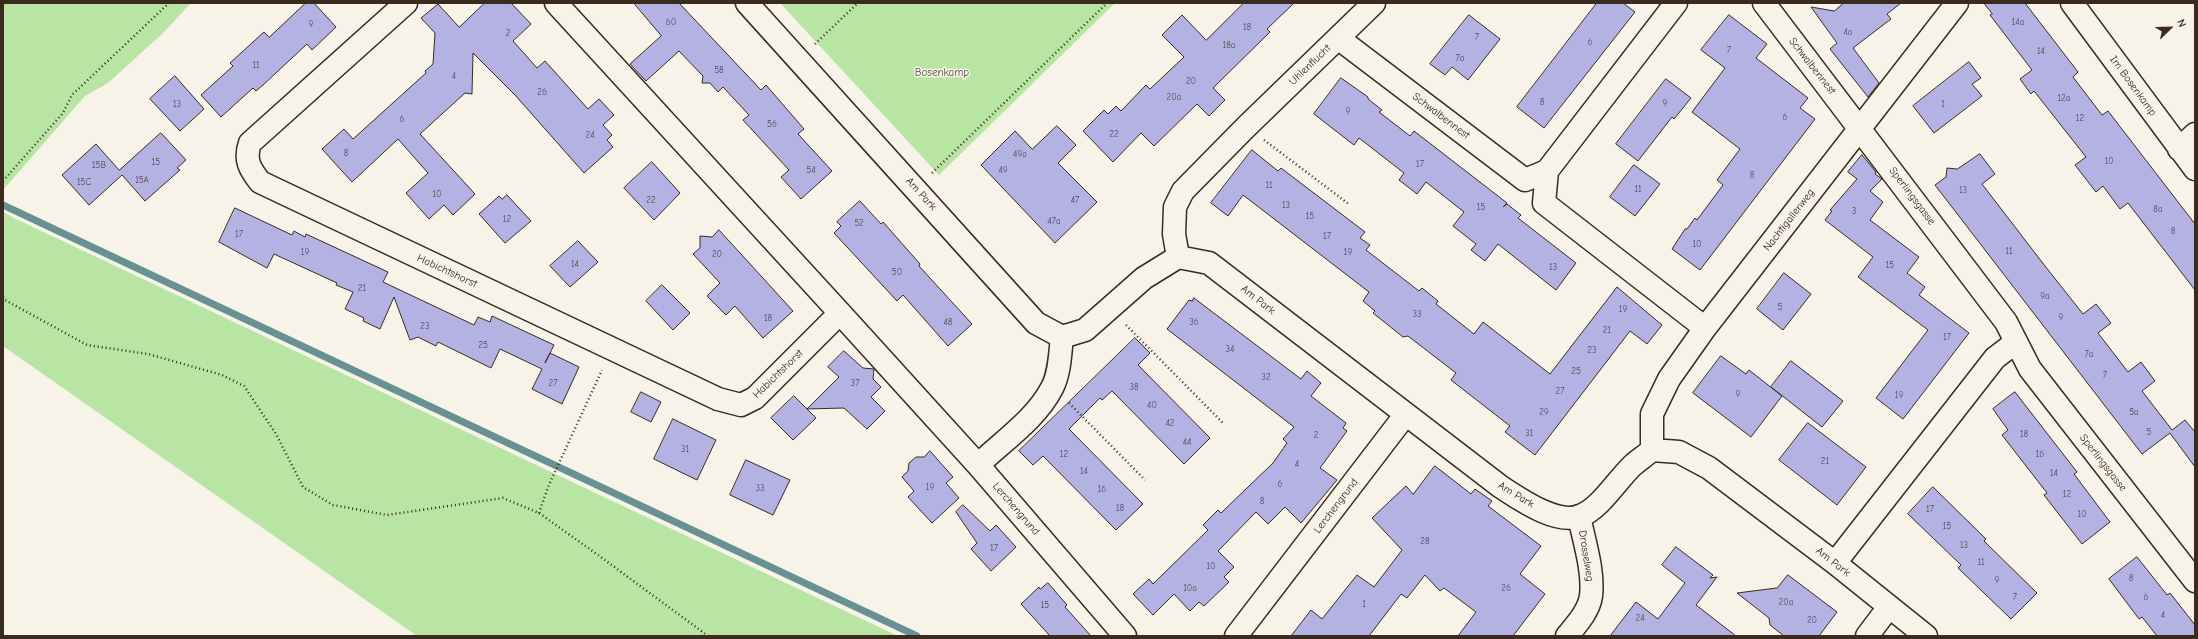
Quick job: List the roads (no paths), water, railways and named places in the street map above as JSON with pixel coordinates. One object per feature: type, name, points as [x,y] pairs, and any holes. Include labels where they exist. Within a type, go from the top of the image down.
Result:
[{"type":"street","name":"Habichtshorst","points":[[406,3],[250,143],[247,152],[250,169],[260,182],[612,350],[718,399],[741,405],[756,398],[840,313]]},
{"type":"street","points":[[556,3],[978,465],[1040,408],[1053,387],[1060,360],[1062,337],[1085,330],[1110,310],[1144,278],[1178,257]]},
{"type":"street","name":"Am Park","points":[[747,3],[1036,323],[1062,337]]},
{"type":"street","name":"Uhlenflucht","points":[[1178,257],[1174,234],[1175,207],[1183,191],[1246,127],[1374,3]]},
{"type":"street","points":[[1676,3],[1547,172],[1544,203],[1705,328]]},
{"type":"street","name":"Schwalbennest","points":[[1764,3],[1861,128]]},
{"type":"street","name":"Nachtigallenweg","points":[[1652,450],[1652,414],[1670,379],[1705,328],[1957,3]]},
{"type":"street","name":"Im Bosenkamp","points":[[2072,3],[2195,169]]},
{"type":"street","name":"Schwalbennest","points":[[1338,38],[1525,180],[1547,172]]},
{"type":"street","name":"Sperlingsgasse","points":[[1861,128],[2006,322],[2030,369],[2195,581]]},
{"type":"street","points":[[2179,149],[2195,134]]},
{"type":"street","name":"Am Park","points":[[1178,257],[1209,262],[1406,414],[1525,503],[1558,517],[1579,516],[1596,506],[1633,465],[1652,450],[1679,452],[1709,468],[1836,563],[1926,636]]},
{"type":"street","points":[[1836,563],[1995,358],[2016,342]]},
{"type":"street","name":"Lerchengrund","points":[[1236,636],[1406,414]]},
{"type":"street","name":"Lerchengrund","points":[[978,465],[1125,636]]},
{"type":"street","name":"Drosselweg","points":[[1567,636],[1583,615],[1591,597],[1590,570],[1579,516]]},
{"type":"street","points":[[1867,636],[1889,607]]},
{"type":"waterway","points":[[3,205],[917,636]]},
{"type":"park label","name":"Bosenkamp","points":[[942,73]]}]
